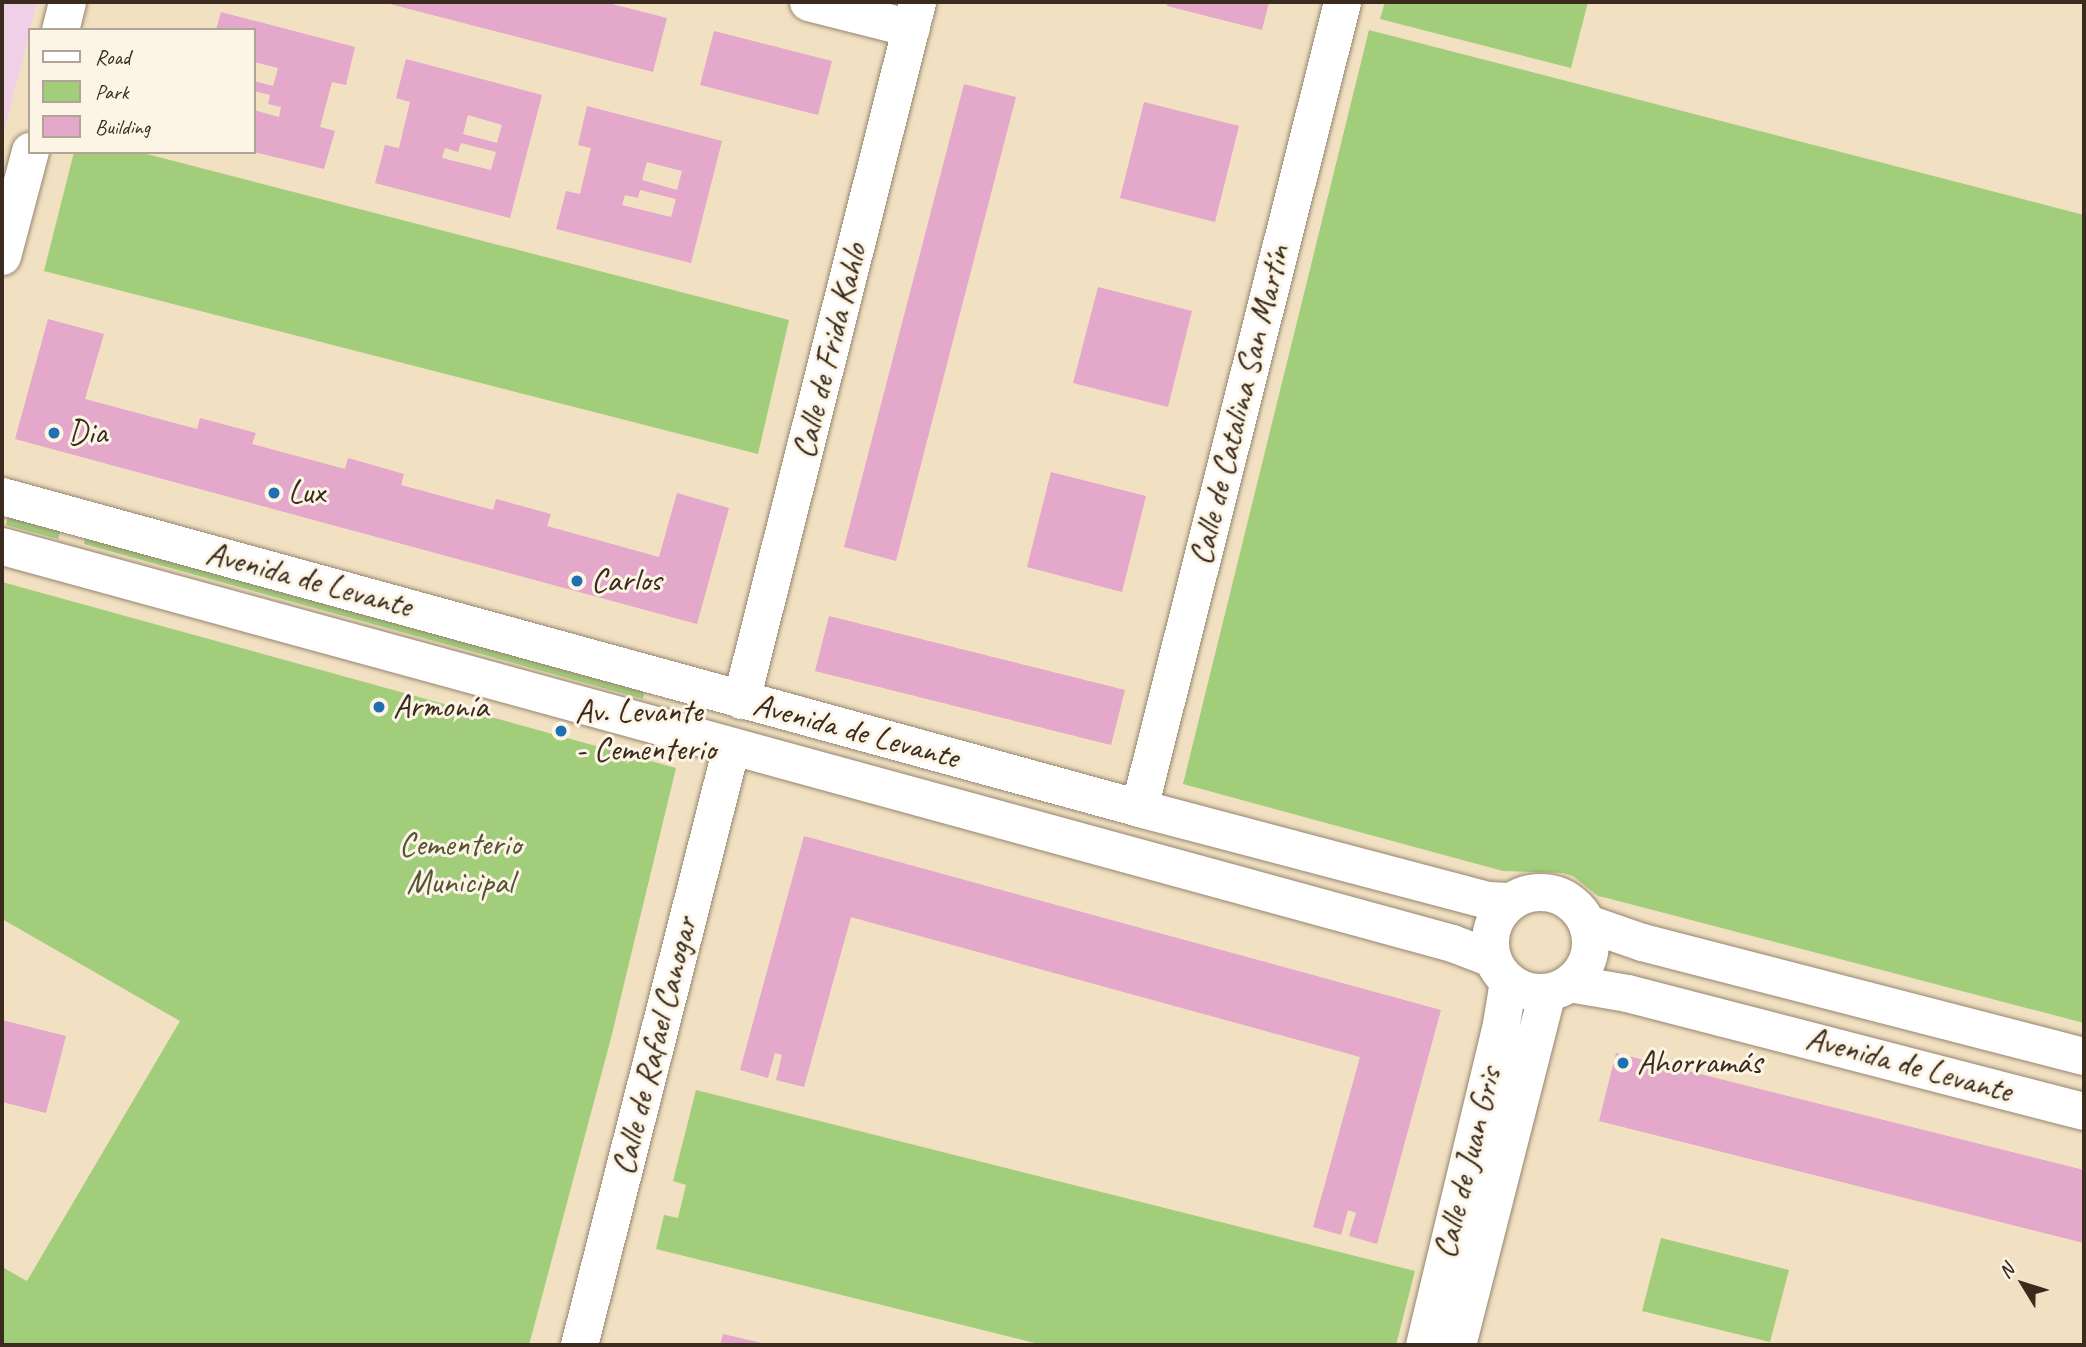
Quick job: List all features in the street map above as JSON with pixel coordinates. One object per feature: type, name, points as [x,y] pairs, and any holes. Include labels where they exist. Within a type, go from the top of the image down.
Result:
[{"type":"street","points":[[60,28],[67,2]]},
{"type":"street","points":[[808,2],[914,15]]},
{"type":"street","name":"Calle de Catalina San Martín","points":[[1139,808],[1342,2]]},
{"type":"street","name":"Calle de Frida Kahlo","points":[[741,700],[914,15]]},
{"type":"street","points":[[2,256],[29,154]]},
{"type":"street","name":"Avenida de Levante","points":[[2,496],[1139,808],[1488,900],[1509,901]]},
{"type":"street","name":"Avenida de Levante","points":[[2,546],[1452,943],[1499,970]]},
{"type":"street","name":"Calle de Rafael Canogar","points":[[579,1345],[731,747]]},
{"type":"street","points":[[1534,891],[1560,895],[1580,911],[1587,923],[1590,939],[1588,956],[1581,971],[1558,987],[1531,992],[1499,970],[1489,937],[1495,917],[1509,901],[1534,891]]},
{"type":"street","name":"Avenida de Levante","points":[[1587,923],[1642,942],[2084,1056]]},
{"type":"street","name":"Calle de Juan Gris","points":[[1424,1345],[1501,1024],[1499,970]]},
{"type":"street","name":"Avenida de Levante","points":[[1558,987],[1628,993],[2084,1111]]},
{"type":"street","name":"Calle de Juan Gris","points":[[1457,1345],[1558,987]]},
{"type":"shaded area","points":[[2,2],[37,2],[30,28],[28,28],[28,37],[2,139]]},
{"type":"green space","points":[[1385,2],[1588,2],[1571,68],[1380,19]]},
{"type":"green space","points":[[1369,30],[2084,215],[2084,1023],[1598,896],[1573,876],[1563,873],[1503,871],[1183,784]]},
{"type":"green space","points":[[73,154],[147,154],[789,320],[758,454],[44,271]]},
{"type":"green space","points":[[8,516],[61,530],[58,539],[6,525]]},
{"type":"green space","points":[[86,537],[644,692],[643,699],[84,544]]},
{"type":"green space","name":"Cementerio Municipal","points":[[2,582],[676,768],[611,1038],[529,1345],[2,1345],[2,1267],[27,1281],[180,1021],[2,919]]},
{"type":"green space","points":[[696,1090],[1415,1271],[1396,1345],[1043,1345],[656,1249],[664,1215],[678,1218],[686,1185],[673,1181]]},
{"type":"green space","points":[[1661,1238],[1789,1270],[1770,1342],[1642,1311]]},
{"type":"building","points":[[382,2],[604,2],[667,18],[653,72]]},
{"type":"building","points":[[1168,2],[1269,2],[1262,30],[1167,6]]},
{"type":"building","points":[[221,12],[355,47],[346,85],[332,82],[320,127],[335,131],[324,169],[256,152],[256,111],[279,117],[281,107],[268,104],[270,95],[256,92],[256,82],[273,86],[278,68],[256,62],[256,28],[217,28]]},
{"type":"building","points":[[714,31],[832,61],[818,115],[700,85]]},
{"type":"building","points":[[406,59],[542,95],[510,218],[375,183],[385,145],[399,148],[410,102],[396,98]],"holes":[[[468,115],[502,125],[497,143],[463,134]],[[461,143],[496,152],[491,170],[442,158],[445,148],[458,152]]]},
{"type":"building","points":[[964,84],[1016,97],[896,561],[844,547]]},
{"type":"building","points":[[1144,102],[1239,126],[1215,222],[1120,198]]},
{"type":"building","points":[[587,106],[722,141],[691,263],[556,229],[566,191],[580,194],[591,148],[578,145]],"holes":[[[647,162],[682,171],[677,190],[642,180]],[[640,190],[676,199],[671,217],[622,205],[625,195],[638,198]]]},
{"type":"building","points":[[1098,287],[1192,311],[1168,407],[1073,383]]},
{"type":"building","points":[[48,319],[104,334],[85,399],[197,429],[200,418],[256,433],[252,444],[345,469],[348,458],[404,474],[401,485],[493,510],[496,499],[551,514],[547,526],[659,557],[677,493],[729,508],[697,624],[15,439]]},
{"type":"building","points":[[1051,472],[1146,496],[1122,592],[1027,567]]},
{"type":"building","points":[[829,616],[1125,690],[1111,745],[815,671]]},
{"type":"building","points":[[804,836],[1441,1010],[1377,1244],[1349,1236],[1356,1213],[1348,1210],[1341,1235],[1313,1227],[1360,1057],[851,917],[804,1087],[776,1080],[782,1055],[775,1053],[768,1078],[740,1070]]},
{"type":"building","points":[[2,1020],[66,1036],[46,1113],[2,1102]]},
{"type":"building","points":[[1616,1053],[2084,1170],[2084,1243],[1599,1121]]},
{"type":"building","points":[[723,1334],[766,1344],[766,1345],[720,1345]]},
{"type":"place","name":"Dia","points":[[54,433]]},
{"type":"place","name":"Lux","points":[[274,493]]},
{"type":"place","name":"Carlos","points":[[577,581]]},
{"type":"place","name":"Armonía","points":[[379,707]]},
{"type":"place","name":"Av. Levante - Cementerio","points":[[561,731]]},
{"type":"place","name":"Ahorramás","points":[[1623,1063]]}]
